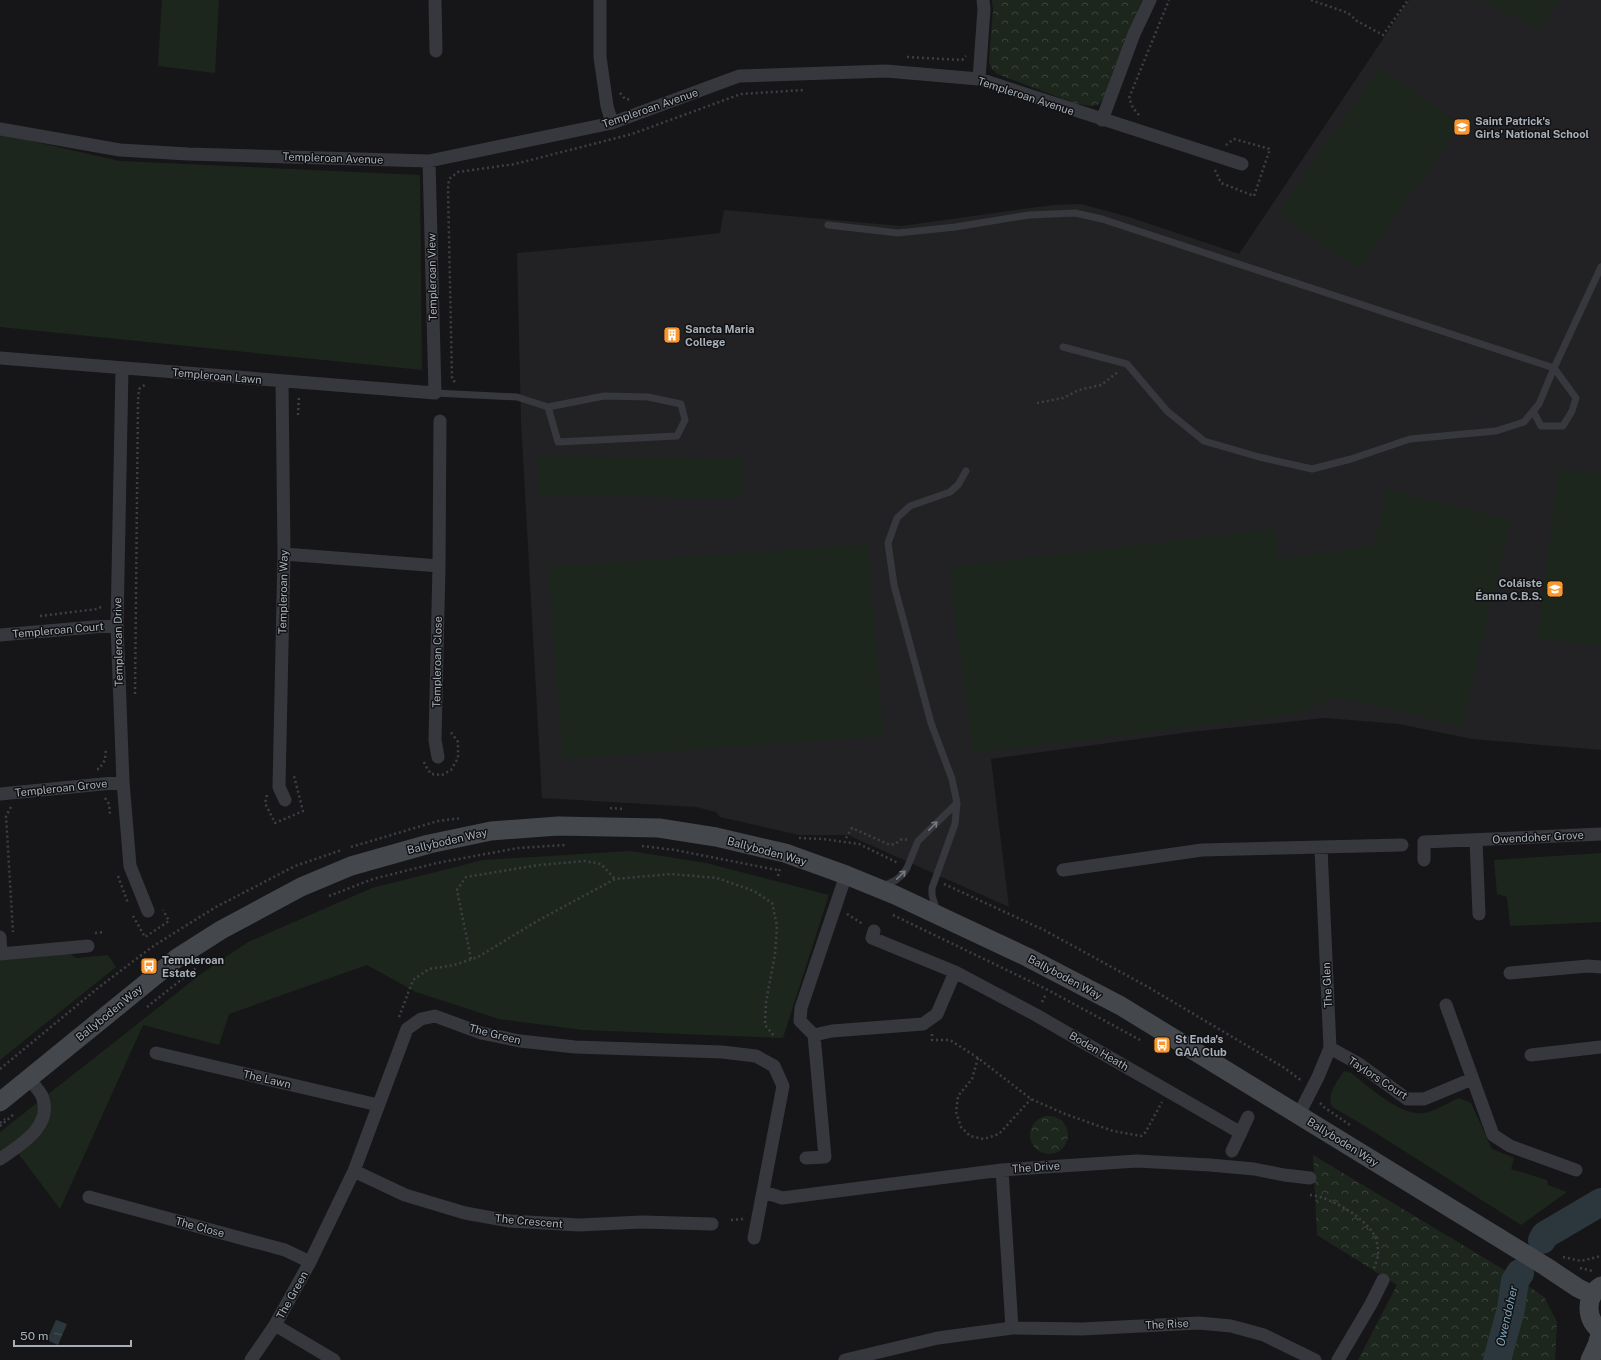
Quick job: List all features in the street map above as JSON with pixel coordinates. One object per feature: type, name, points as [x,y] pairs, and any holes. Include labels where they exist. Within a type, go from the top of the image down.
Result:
[{"type":"main road","name":"Ballyboden Way","points":[[0,1102],[177,958],[221,930],[301,887],[351,866],[429,844],[491,831],[558,826],[659,828],[716,837],[785,853],[878,888],[938,914],[1027,957],[1121,1006],[1514,1248],[1553,1261]]},
{"type":"main road","points":[[1553,1261],[1578,1288],[1597,1284]]},
{"type":"main road","points":[[1590,1360],[1597,1345],[1601,1331],[1592,1323],[1589,1308],[1597,1284]]},
{"type":"street","points":[[435,0],[436,51]]},
{"type":"street","points":[[600,0],[600,57],[607,106],[612,123]]},
{"type":"street","points":[[979,79],[984,9],[983,0]]},
{"type":"street","points":[[1102,120],[1134,34],[1150,0]]},
{"type":"street","name":"Templeroan Avenue","points":[[0,129],[120,150],[184,154],[429,161],[612,123],[739,76],[886,71],[979,79],[1242,164]]},
{"type":"street","name":"Templeroan View","points":[[429,161],[435,393]]},
{"type":"street","name":"Templeroan Lawn","points":[[0,358],[435,393]]},
{"type":"street","name":"Templeroan Drive","points":[[122,368],[117,624],[122,782],[130,866],[148,912]]},
{"type":"street","name":"Templeroan Way","points":[[282,381],[284,554],[279,787],[285,800]]},
{"type":"street","name":"Templeroan Close","points":[[438,757],[435,740],[439,566],[440,421]]},
{"type":"street","points":[[284,554],[439,566]]},
{"type":"street","name":"Templeroan Court","points":[[0,635],[117,624]]},
{"type":"street","name":"Templeroan Grove","points":[[0,794],[122,782]]},
{"type":"street","name":"Owendoher Grove","points":[[1424,860],[1424,842],[1601,834]]},
{"type":"street","points":[[1476,840],[1479,914]]},
{"type":"street","points":[[1063,870],[1202,850],[1402,845]]},
{"type":"street","name":"The Glen","points":[[1298,1114],[1330,1048],[1321,848]]},
{"type":"street","points":[[806,1158],[825,1157],[814,1035],[800,1021],[801,1008],[846,875]]},
{"type":"street","name":"Boden Heath","points":[[874,931],[872,938],[955,972],[1036,1014],[1241,1133]]},
{"type":"street","points":[[0,937],[1,954],[89,940]]},
{"type":"street","points":[[1510,973],[1588,966],[1601,967]]},
{"type":"street","points":[[814,1035],[832,1031],[923,1024],[937,1014],[955,972]]},
{"type":"street","points":[[1446,1005],[1493,1135],[1510,1146],[1576,1170]]},
{"type":"street","name":"The Green","points":[[251,1360],[275,1325],[310,1262],[354,1171],[407,1029],[421,1019],[435,1016],[481,1033],[520,1041],[576,1047],[722,1052],[756,1056],[774,1066],[783,1086],[764,1192],[754,1238]]},
{"type":"street","points":[[1531,1055],[1601,1047]]},
{"type":"street","name":"Taylors Court","points":[[1330,1048],[1359,1064],[1407,1099],[1424,1099],[1472,1079]]},
{"type":"street","name":"The Lawn","points":[[156,1053],[378,1105]]},
{"type":"street","points":[[0,1159],[28,1138],[41,1123],[43,1118],[44,1104],[42,1096],[29,1078]]},
{"type":"street","points":[[1232,1151],[1248,1117]]},
{"type":"street","name":"The Drive","points":[[764,1192],[782,1198],[1002,1170],[1137,1161],[1254,1169],[1310,1178]]},
{"type":"street","points":[[1002,1170],[1012,1328]]},
{"type":"street","name":"The Crescent","points":[[354,1171],[405,1195],[466,1213],[510,1221],[579,1225],[642,1222],[712,1224]]},
{"type":"street","name":"The Close","points":[[89,1197],[285,1250],[310,1262]]},
{"type":"street","points":[[1338,1360],[1371,1304],[1383,1280]]},
{"type":"street","name":"The Rise","points":[[845,1360],[938,1338],[1012,1328],[1082,1329],[1199,1323],[1231,1326],[1264,1335],[1315,1360]]},
{"type":"street","points":[[275,1325],[334,1360]]},
{"type":"lane","points":[[828,225],[898,232],[955,227],[1029,215],[1075,213],[1110,221],[1554,368],[1576,398],[1572,411],[1563,426],[1551,427],[1541,426],[1533,411]]},
{"type":"lane","points":[[1063,347],[1127,364],[1167,411],[1204,441],[1260,457],[1312,469],[1351,459],[1410,439],[1496,431],[1524,422],[1539,404],[1601,267]]},
{"type":"lane","points":[[435,393],[517,397],[548,407],[604,396],[648,397],[681,404],[685,420],[676,436],[558,442],[548,407]]},
{"type":"lane","points":[[938,914],[932,895],[934,879],[955,824],[957,803],[952,779],[929,716],[894,585],[888,544],[897,518],[910,506],[950,492],[958,485],[966,471]]},
{"type":"lane","points":[[878,888],[896,880],[903,874],[918,841],[957,803]]},
{"type":"path","points":[[1142,119],[1133,108],[1129,98],[1169,0]]},
{"type":"path","points":[[1311,0],[1348,14],[1357,21],[1383,35],[1408,0]]},
{"type":"path","points":[[458,386],[452,379],[449,179],[458,172],[515,164],[632,134],[741,94],[805,90]]},
{"type":"path","points":[[1209,168],[1216,171],[1221,183],[1254,196],[1270,149],[1234,139],[1225,145]]},
{"type":"path","points":[[1036,403],[1063,398],[1079,390],[1101,385],[1127,364]]},
{"type":"path","points":[[135,696],[138,401],[139,389],[150,382]]},
{"type":"path","points":[[298,417],[299,396],[303,394]]},
{"type":"path","points":[[37,616],[97,609],[104,606],[106,602]]},
{"type":"path","points":[[91,770],[99,769],[105,760],[107,742]]},
{"type":"path","points":[[424,758],[425,765],[431,774],[442,775],[451,770]]},
{"type":"path","points":[[267,794],[265,802],[275,823],[303,811],[293,774]]},
{"type":"path","points":[[104,798],[109,804],[110,818]]},
{"type":"path","points":[[13,806],[10,808],[6,816],[15,939]]},
{"type":"path","points":[[604,808],[626,809]]},
{"type":"path","points":[[350,847],[438,821],[466,818]]},
{"type":"path","points":[[846,838],[852,828],[890,845],[895,844],[902,839],[918,841]]},
{"type":"path","points":[[797,838],[823,839],[859,844],[907,868]]},
{"type":"path","points":[[0,1069],[98,988],[152,947],[216,907],[295,866],[343,849]]},
{"type":"path","points":[[471,959],[457,890],[466,877],[539,865],[585,861],[601,864],[615,879]]},
{"type":"path","points":[[117,871],[118,879],[128,904]]},
{"type":"path","points":[[778,876],[779,871]]},
{"type":"path","points":[[397,1021],[414,980],[429,969],[454,965],[478,957],[539,920],[615,879],[671,874],[717,878],[754,891],[772,903],[777,926],[775,954],[766,1002],[765,1025],[775,1037]]},
{"type":"path","points":[[934,879],[1044,930],[1148,987],[1283,1067],[1302,1081],[1325,1108],[1356,1128]]},
{"type":"path","points":[[131,911],[136,924],[145,937],[169,921],[162,908]]},
{"type":"path","points":[[845,910],[847,914],[874,931]]},
{"type":"path","points":[[89,940],[104,932]]},
{"type":"path","points":[[929,1020],[932,1027],[932,1040],[950,1040],[978,1058],[1031,1099],[1064,1114],[1113,1130],[1141,1136],[1145,1133],[1167,1090]]},
{"type":"path","points":[[978,1058],[972,1079],[958,1096],[956,1112],[961,1127],[970,1136],[984,1138],[999,1134],[1031,1099]]},
{"type":"path","points":[[1310,1195],[1340,1206],[1359,1217],[1374,1234],[1379,1253],[1374,1270]]},
{"type":"path","points":[[731,1220],[743,1219]]},
{"type":"path","points":[[1553,1261],[1581,1261],[1601,1256]]},
{"type":"path","points":[[1553,1261],[1571,1263]]},
{"type":"path","points":[[1577,1266],[1597,1284]]},
{"type":"shaded area","name":"Sancta Maria College","points":[[1409,0],[1601,0],[1601,750],[1472,739],[1399,724],[1325,718],[1190,732],[991,759],[1009,907],[848,835],[799,835],[720,817],[716,812],[696,807],[542,798],[521,420],[517,253],[720,233],[724,210],[901,226],[1053,205],[1081,204],[1129,217],[1239,254]]},
{"type":"green space","points":[[162,0],[219,0],[215,73],[158,66]]},
{"type":"green space","points":[[992,0],[1142,0],[1112,74],[1104,98],[1098,105],[1090,106],[1074,103],[997,74],[991,68],[989,61],[993,10]]},
{"type":"green space","points":[[1479,0],[1557,0],[1542,30]]},
{"type":"green space","points":[[1379,68],[1460,124],[1359,269],[1279,213]]},
{"type":"green space","points":[[0,134],[120,161],[420,175],[422,370],[0,327]]},
{"type":"green space","points":[[539,456],[744,459],[743,498],[538,495]]},
{"type":"green space","points":[[1559,468],[1601,474],[1601,646],[1537,638]]},
{"type":"green space","points":[[1387,490],[1511,520],[1462,726],[1338,697],[1297,714],[973,753],[949,567],[1274,529],[1278,559],[1374,546]]},
{"type":"green space","points":[[868,544],[883,736],[563,759],[548,567]]},
{"type":"green space","points":[[630,851],[706,863],[829,895],[783,1038],[583,1030],[499,1019],[416,992],[367,965],[229,1014],[219,1045],[143,1025],[60,1209],[12,1145],[0,1154],[0,1132],[201,974],[248,942],[372,888],[483,860]]},
{"type":"green space","points":[[1601,853],[1601,922],[1510,926],[1507,897],[1497,894],[1494,860]]},
{"type":"green space","points":[[70,954],[76,958],[108,955],[116,967],[0,1060],[0,960]]},
{"type":"green space","points":[[1344,1071],[1351,1073],[1376,1093],[1395,1105],[1414,1113],[1424,1113],[1437,1109],[1459,1098],[1471,1103],[1492,1149],[1514,1158],[1511,1169],[1547,1180],[1548,1185],[1567,1192],[1521,1225],[1360,1123],[1332,1107],[1330,1098],[1331,1093]]},
{"type":"green space","points":[[1045,1116],[1053,1116],[1063,1121],[1067,1128],[1067,1142],[1063,1149],[1053,1154],[1045,1154],[1035,1149],[1033,1146],[1030,1139],[1030,1131],[1035,1121],[1038,1119]]},
{"type":"green space","points":[[1313,1155],[1511,1274],[1544,1297],[1557,1322],[1555,1360],[1358,1360],[1397,1285],[1317,1235]]},
{"type":"water","points":[[56,1320],[67,1324],[58,1345],[47,1340]]},
{"type":"waterway","name":"Owendoher","points":[[1542,1240],[1545,1235],[1601,1202]]},
{"type":"waterway","name":"Owendoher","points":[[1497,1360],[1511,1309],[1515,1281],[1520,1273]]},
{"type":"place","name":"Saint Patrick's Girls' National School","points":[[1462,127]]},
{"type":"place","name":"Sancta Maria College","points":[[672,335]]},
{"type":"place","name":"Coláiste Éanna C.B.S.","points":[[1555,589]]},
{"type":"place","name":"Templeroan Estate","points":[[149,966]]},
{"type":"place","name":"St Enda's GAA Club","points":[[1162,1045]]}]
